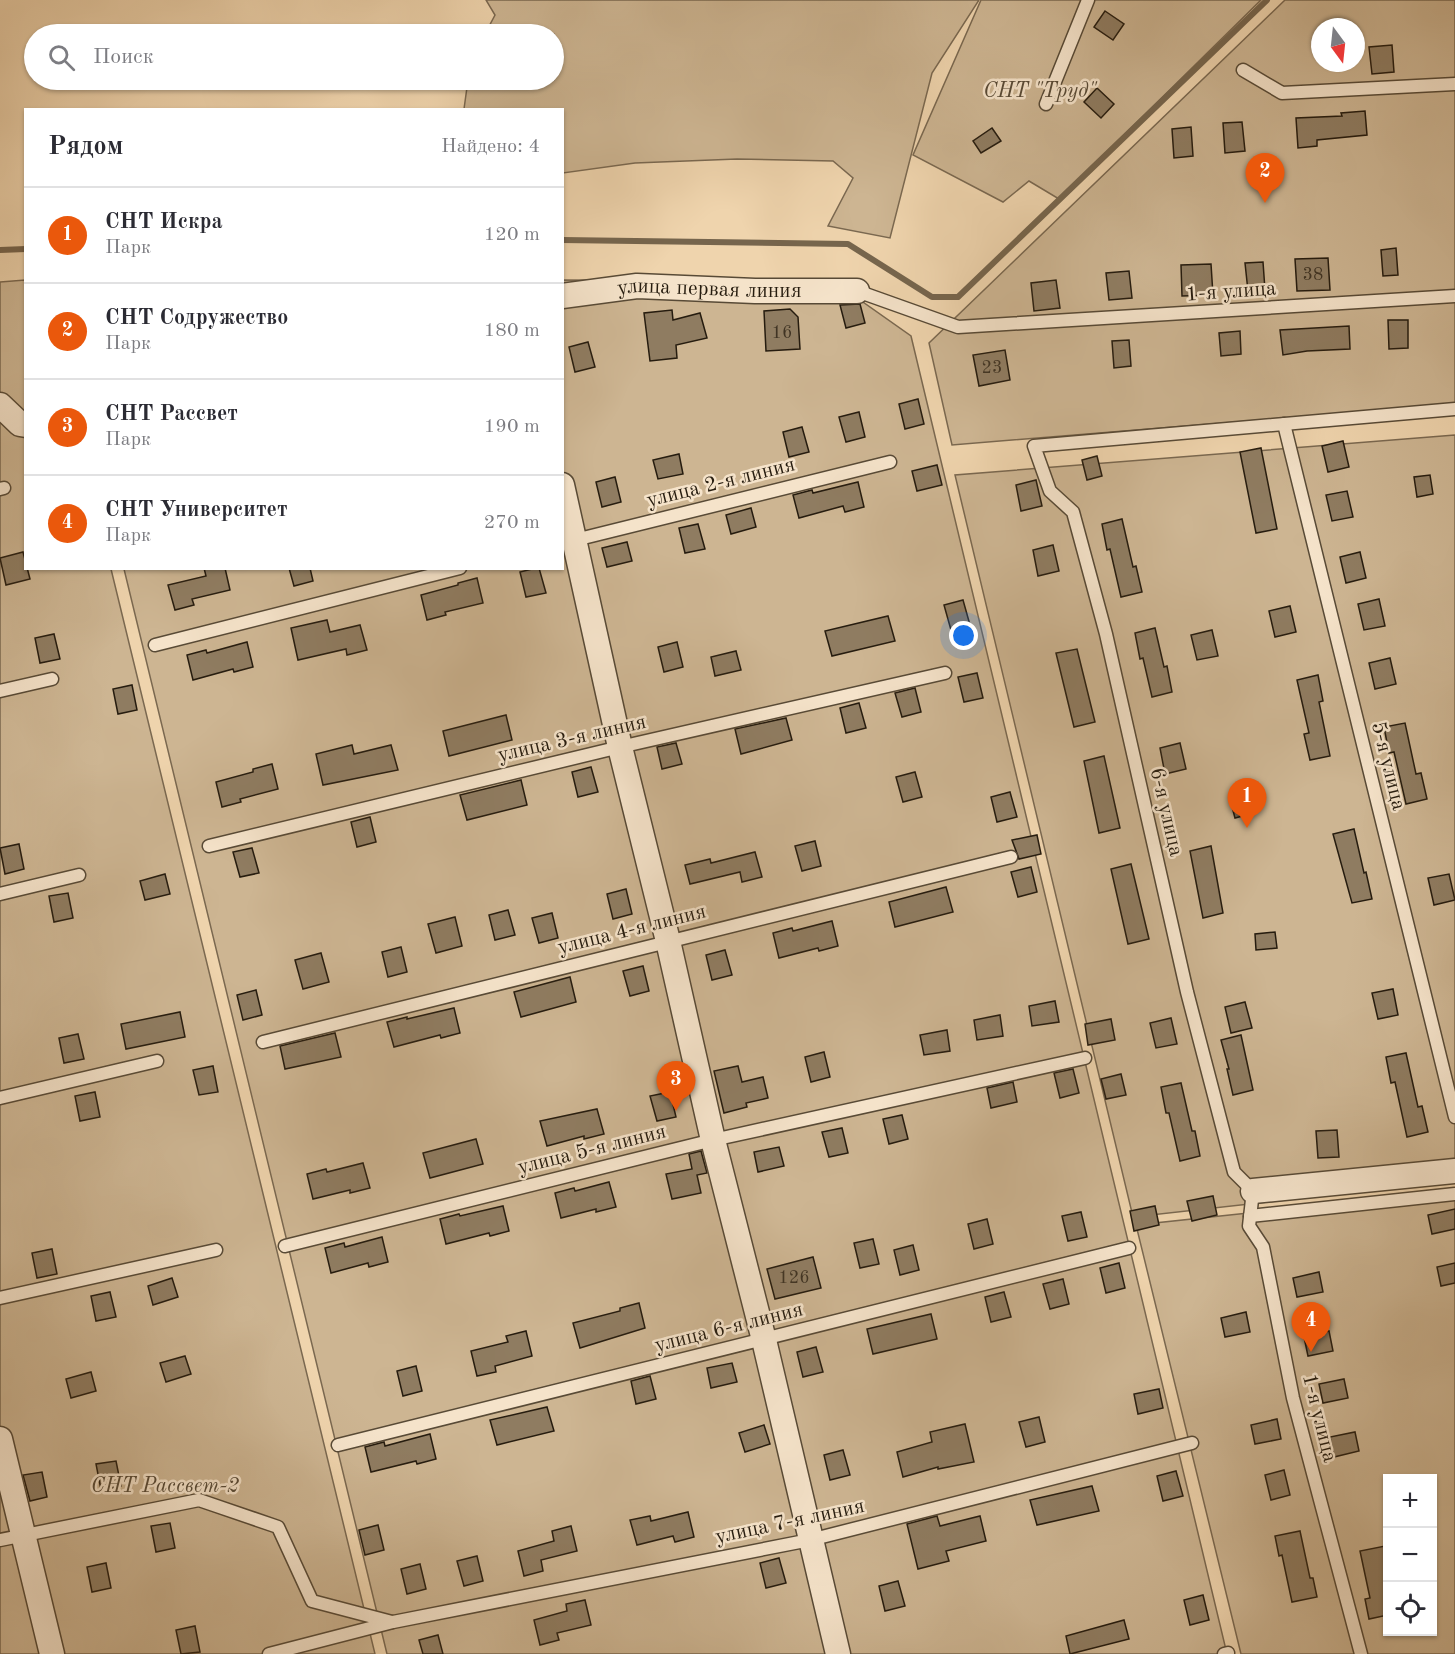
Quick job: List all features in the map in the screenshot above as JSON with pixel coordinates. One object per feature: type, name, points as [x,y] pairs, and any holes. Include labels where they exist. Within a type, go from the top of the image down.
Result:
[{"type":"street","name":"улица первая линия","points":[[564,296],[637,286],[755,291],[857,291]]},
{"type":"street","points":[[0,405],[20,424],[24,425]]},
{"type":"street","points":[[564,501],[569,541],[668,941],[713,1140],[764,1340],[837,1654]]},
{"type":"street","points":[[1253,1191],[1455,1171]]},
{"type":"street","points":[[0,1439],[11,1537],[52,1654]]},
{"type":"lane","points":[[1046,104],[1088,0]]},
{"type":"lane","points":[[1243,70],[1282,93],[1455,84]]},
{"type":"lane","name":"1-я улица","points":[[857,291],[958,327],[1455,296]]},
{"type":"lane","points":[[1284,424],[1455,409]]},
{"type":"lane","name":"6-я улица","points":[[1253,1191],[1234,1172],[1187,992],[1106,634],[1073,512],[1050,491],[1034,446],[1284,424]]},
{"type":"lane","name":"5-я улица","points":[[1284,424],[1455,1117]]},
{"type":"lane","name":"улица 2-я линия","points":[[569,541],[890,462]]},
{"type":"lane","points":[[154,645],[452,570]]},
{"type":"lane","name":"улица 3-я линия","points":[[209,846],[620,747],[945,673]]},
{"type":"lane","points":[[0,691],[52,679]]},
{"type":"lane","name":"улица 4-я линия","points":[[263,1042],[1011,857]]},
{"type":"lane","points":[[0,894],[79,875]]},
{"type":"lane","name":"улица 5-я линия","points":[[285,1246],[713,1140],[1085,1058]]},
{"type":"lane","points":[[0,1098],[157,1061]]},
{"type":"lane","name":"1-я улица","points":[[1253,1191],[1249,1226],[1263,1247],[1293,1398],[1361,1654]]},
{"type":"lane","points":[[1250,1216],[1455,1194]]},
{"type":"lane","name":"улица 6-я линия","points":[[338,1445],[1129,1248]]},
{"type":"lane","points":[[0,1298],[216,1250]]},
{"type":"lane","name":"улица 7-я линия","points":[[269,1654],[393,1622],[810,1540],[1192,1443]]},
{"type":"lane","points":[[11,1537],[199,1500],[278,1527],[312,1601],[393,1622]]},
{"type":"green space","points":[[486,0],[979,0],[932,73],[890,238],[828,226],[853,178],[833,161],[737,159],[635,163],[564,173],[564,108],[464,108],[467,90],[564,90],[564,24],[490,24],[495,15]]},
{"type":"green space","name":"СНТ \"Труд\"","points":[[981,0],[1261,0],[1059,199],[1029,181],[1003,202],[913,155]]},
{"type":"green space","points":[[1285,0],[1455,0],[1455,404],[952,445],[929,343]]},
{"type":"green space","name":"СНТ Рассвет-2","points":[[24,280],[24,570],[111,570],[375,1654],[0,1654],[0,282]]},
{"type":"green space","points":[[564,280],[833,281],[911,336],[1227,1654],[387,1654],[124,570],[564,570]]},
{"type":"green space","points":[[1455,435],[1455,1181],[1133,1217],[955,475]]},
{"type":"green space","points":[[1455,1191],[1455,1654],[1241,1654],[1136,1225]]},
{"type":"building","points":[[1105,11],[1124,24],[1113,40],[1094,27]]},
{"type":"building","points":[[1392,45],[1394,72],[1372,74],[1369,47]]},
{"type":"building","points":[[1097,88],[1114,104],[1101,118],[1084,102]]},
{"type":"building","points":[[1365,111],[1367,135],[1317,140],[1317,146],[1298,148],[1296,118],[1342,116],[1341,113]]},
{"type":"building","points":[[1242,122],[1245,151],[1225,153],[1223,123]]},
{"type":"building","points":[[1191,127],[1193,156],[1174,158],[1172,129]]},
{"type":"building","points":[[992,128],[1001,141],[981,153],[973,141]]},
{"type":"building","points":[[1396,248],[1398,275],[1383,276],[1381,250]]},
{"type":"building","points":[[1328,258],[1330,290],[1297,291],[1295,259]]},
{"type":"building","points":[[1263,262],[1265,290],[1248,291],[1245,263]]},
{"type":"building","points":[[1211,264],[1213,295],[1182,296],[1181,265]]},
{"type":"building","points":[[1129,271],[1132,298],[1109,300],[1106,273]]},
{"type":"building","points":[[1056,280],[1060,308],[1034,311],[1031,283]]},
{"type":"building","points":[[860,304],[865,323],[846,328],[840,305]]},
{"type":"building","points":[[790,309],[798,317],[800,349],[766,351],[764,311]]},
{"type":"building","points":[[672,310],[673,320],[700,313],[707,338],[676,345],[677,358],[650,361],[644,313]]},
{"type":"building","points":[[1388,320],[1408,320],[1408,348],[1389,349]]},
{"type":"building","points":[[1349,326],[1350,349],[1307,351],[1283,355],[1280,330]]},
{"type":"building","points":[[1240,331],[1241,354],[1221,356],[1219,333]]},
{"type":"building","points":[[1129,340],[1131,366],[1114,368],[1112,341]]},
{"type":"building","points":[[588,342],[595,367],[575,372],[569,347]]},
{"type":"building","points":[[1005,350],[1010,380],[979,386],[973,355]]},
{"type":"building","points":[[918,399],[924,424],[905,429],[899,404]]},
{"type":"building","points":[[859,412],[865,437],[846,442],[839,417]]},
{"type":"building","points":[[802,427],[809,452],[789,457],[783,432]]},
{"type":"building","points":[[1343,441],[1349,467],[1328,472],[1322,446]]},
{"type":"building","points":[[1261,448],[1277,529],[1256,533],[1240,452]]},
{"type":"building","points":[[679,454],[683,474],[658,479],[653,460]]},
{"type":"building","points":[[1097,456],[1102,476],[1087,480],[1082,460]]},
{"type":"building","points":[[937,465],[942,485],[917,491],[912,471]]},
{"type":"building","points":[[1430,475],[1433,494],[1417,497],[1414,477]]},
{"type":"building","points":[[615,477],[621,502],[602,507],[596,482]]},
{"type":"building","points":[[1036,480],[1042,506],[1021,511],[1016,485]]},
{"type":"building","points":[[858,482],[864,507],[845,512],[843,506],[799,518],[793,495],[812,490],[813,493]]},
{"type":"building","points":[[1347,491],[1353,517],[1332,521],[1326,495]]},
{"type":"building","points":[[751,508],[756,527],[731,534],[726,515]]},
{"type":"building","points":[[1122,519],[1133,567],[1136,566],[1142,592],[1121,597],[1102,524]]},
{"type":"building","points":[[698,524],[705,549],[685,553],[679,528]]},
{"type":"building","points":[[627,542],[632,561],[607,567],[602,548]]},
{"type":"building","points":[[1053,545],[1059,571],[1038,576],[1033,550]]},
{"type":"building","points":[[23,552],[24,570],[28,570],[30,579],[6,585],[0,558]]},
{"type":"building","points":[[1360,552],[1366,578],[1346,583],[1340,557]]},
{"type":"building","points":[[204,570],[225,570],[230,590],[192,599],[194,605],[175,610],[168,585],[206,576]]},
{"type":"building","points":[[290,570],[310,570],[313,581],[294,586]]},
{"type":"building","points":[[540,570],[546,593],[526,597],[520,572]]},
{"type":"building","points":[[477,578],[483,603],[445,612],[446,615],[427,620],[421,595]]},
{"type":"building","points":[[1379,599],[1385,626],[1364,630],[1358,604]]},
{"type":"building","points":[[963,600],[970,625],[951,630],[944,605]]},
{"type":"building","points":[[1290,606],[1296,632],[1275,637],[1269,611]]},
{"type":"building","points":[[888,616],[895,641],[832,656],[825,631]]},
{"type":"building","points":[[327,620],[330,632],[360,625],[367,650],[347,655],[346,649],[298,660],[291,628]]},
{"type":"building","points":[[1155,628],[1164,667],[1167,666],[1172,692],[1152,697],[1143,658],[1140,659],[1135,633]]},
{"type":"building","points":[[1212,630],[1218,656],[1197,660],[1191,635]]},
{"type":"building","points":[[54,634],[60,659],[40,663],[35,638]]},
{"type":"building","points":[[247,642],[253,667],[234,672],[233,669],[193,680],[187,655],[206,650],[207,653]]},
{"type":"building","points":[[677,642],[683,667],[664,672],[658,647]]},
{"type":"building","points":[[1077,649],[1095,722],[1074,727],[1056,653]]},
{"type":"building","points":[[736,651],[741,670],[715,676],[711,657]]},
{"type":"building","points":[[1390,658],[1396,684],[1375,689],[1369,663]]},
{"type":"building","points":[[977,673],[983,698],[964,702],[958,677]]},
{"type":"building","points":[[1318,675],[1323,701],[1319,702],[1330,756],[1310,760],[1304,734],[1309,733],[1297,680]]},
{"type":"building","points":[[132,685],[137,710],[118,714],[113,689]]},
{"type":"building","points":[[915,688],[921,712],[902,717],[895,693]]},
{"type":"building","points":[[859,703],[866,728],[846,733],[840,708]]},
{"type":"building","points":[[506,715],[512,740],[449,756],[443,731]]},
{"type":"building","points":[[786,718],[792,740],[741,754],[735,729]]},
{"type":"building","points":[[1405,723],[1416,774],[1421,773],[1427,799],[1406,804],[1394,752],[1389,753],[1384,727]]},
{"type":"building","points":[[676,743],[682,764],[662,769],[657,747]]},
{"type":"building","points":[[1180,743],[1186,769],[1165,774],[1160,748]]},
{"type":"building","points":[[352,745],[354,754],[391,745],[398,770],[323,785],[316,754]]},
{"type":"building","points":[[1104,756],[1120,828],[1099,833],[1084,761]]},
{"type":"building","points":[[272,764],[278,789],[240,799],[241,802],[222,807],[216,782],[253,772],[253,769]]},
{"type":"building","points":[[591,767],[598,792],[578,797],[572,772]]},
{"type":"building","points":[[915,772],[922,797],[903,802],[896,777]]},
{"type":"building","points":[[521,780],[527,805],[467,820],[460,795]]},
{"type":"building","points":[[1010,792],[1017,817],[997,822],[991,797]]},
{"type":"building","points":[[1245,794],[1250,814],[1235,818],[1230,799]]},
{"type":"building","points":[[370,817],[376,842],[357,847],[351,822]]},
{"type":"building","points":[[1354,829],[1372,899],[1352,903],[1333,834]]},
{"type":"building","points":[[1037,835],[1041,854],[1019,859],[1012,840]]},
{"type":"building","points":[[815,841],[821,866],[802,871],[795,846]]},
{"type":"building","points":[[19,844],[24,869],[5,874],[0,848]]},
{"type":"building","points":[[1211,846],[1223,913],[1203,918],[1190,851]]},
{"type":"building","points":[[252,848],[259,873],[240,877],[233,852]]},
{"type":"building","points":[[755,852],[762,877],[742,882],[740,872],[690,884],[685,865],[710,859],[711,863]]},
{"type":"building","points":[[1131,864],[1149,939],[1128,944],[1111,869]]},
{"type":"building","points":[[1031,867],[1037,892],[1018,897],[1011,872]]},
{"type":"building","points":[[165,874],[170,894],[145,900],[140,881]]},
{"type":"building","points":[[1449,874],[1455,900],[1434,905],[1428,878]]},
{"type":"building","points":[[946,887],[953,912],[895,927],[889,902]]},
{"type":"building","points":[[626,889],[632,914],[613,919],[607,894]]},
{"type":"building","points":[[68,893],[73,918],[54,922],[49,896]]},
{"type":"building","points":[[508,910],[515,935],[495,940],[489,915]]},
{"type":"building","points":[[552,913],[558,938],[539,943],[532,918]]},
{"type":"building","points":[[455,917],[462,946],[436,953],[428,924]]},
{"type":"building","points":[[832,921],[838,946],[819,951],[818,948],[779,958],[773,933],[792,928],[793,931]]},
{"type":"building","points":[[1275,932],[1277,948],[1256,950],[1255,934]]},
{"type":"building","points":[[401,947],[407,972],[388,977],[382,952]]},
{"type":"building","points":[[725,950],[732,975],[712,980],[706,955]]},
{"type":"building","points":[[321,953],[329,982],[303,989],[295,960]]},
{"type":"building","points":[[643,966],[649,991],[630,996],[623,971]]},
{"type":"building","points":[[570,977],[576,1002],[521,1017],[514,992]]},
{"type":"building","points":[[1393,989],[1398,1015],[1378,1019],[1372,993]]},
{"type":"building","points":[[256,990],[262,1015],[243,1020],[237,995]]},
{"type":"building","points":[[1055,1001],[1059,1022],[1032,1026],[1029,1006]]},
{"type":"building","points":[[1245,1002],[1252,1028],[1231,1033],[1225,1007]]},
{"type":"building","points":[[454,1008],[460,1033],[441,1038],[440,1035],[394,1047],[387,1022]]},
{"type":"building","points":[[180,1012],[185,1037],[126,1049],[121,1024]]},
{"type":"building","points":[[1000,1015],[1003,1036],[977,1040],[974,1020]]},
{"type":"building","points":[[1171,1018],[1177,1044],[1156,1048],[1150,1023]]},
{"type":"building","points":[[1111,1019],[1115,1040],[1088,1045],[1085,1024]]},
{"type":"building","points":[[947,1030],[950,1051],[924,1055],[920,1035]]},
{"type":"building","points":[[335,1033],[341,1057],[285,1069],[280,1046]]},
{"type":"building","points":[[78,1034],[84,1059],[64,1063],[59,1038]]},
{"type":"building","points":[[1241,1035],[1253,1090],[1233,1095],[1221,1040]]},
{"type":"building","points":[[824,1052],[830,1077],[811,1082],[805,1057]]},
{"type":"building","points":[[1406,1053],[1418,1107],[1422,1106],[1428,1132],[1407,1137],[1395,1082],[1391,1083],[1386,1057]]},
{"type":"building","points":[[213,1066],[218,1092],[199,1095],[193,1070]]},
{"type":"building","points":[[738,1066],[742,1082],[763,1077],[768,1098],[746,1103],[747,1107],[724,1113],[714,1071]]},
{"type":"building","points":[[1073,1069],[1079,1093],[1060,1098],[1054,1073]]},
{"type":"building","points":[[1121,1074],[1126,1095],[1106,1099],[1101,1079]]},
{"type":"building","points":[[1013,1082],[1017,1102],[991,1108],[987,1088]]},
{"type":"building","points":[[1181,1083],[1200,1156],[1180,1161],[1161,1087]]},
{"type":"building","points":[[95,1092],[100,1117],[80,1121],[75,1096]]},
{"type":"building","points":[[670,1092],[676,1117],[657,1121],[650,1096]]},
{"type":"building","points":[[597,1109],[604,1134],[584,1139],[584,1136],[547,1146],[540,1121]]},
{"type":"building","points":[[902,1115],[908,1139],[889,1144],[883,1119]]},
{"type":"building","points":[[842,1128],[848,1153],[829,1157],[822,1132]]},
{"type":"building","points":[[1337,1130],[1339,1157],[1318,1158],[1316,1131]]},
{"type":"building","points":[[476,1139],[483,1164],[430,1178],[423,1153]]},
{"type":"building","points":[[779,1147],[784,1166],[758,1172],[754,1152]]},
{"type":"building","points":[[701,1151],[707,1173],[697,1175],[701,1193],[672,1199],[666,1174],[692,1169],[689,1154]]},
{"type":"building","points":[[363,1163],[370,1188],[350,1193],[350,1190],[313,1199],[307,1174],[326,1169],[327,1172]]},
{"type":"building","points":[[609,1182],[616,1207],[596,1212],[596,1209],[561,1218],[555,1193],[574,1188],[575,1191]]},
{"type":"building","points":[[1213,1196],[1217,1215],[1192,1221],[1187,1201]]},
{"type":"building","points":[[503,1206],[509,1231],[490,1236],[489,1233],[446,1244],[440,1219]]},
{"type":"building","points":[[1155,1206],[1159,1225],[1134,1231],[1130,1211]]},
{"type":"building","points":[[1455,1209],[1455,1229],[1432,1234],[1428,1215]]},
{"type":"building","points":[[1081,1212],[1087,1237],[1068,1241],[1062,1216]]},
{"type":"building","points":[[987,1219],[993,1244],[974,1249],[968,1224]]},
{"type":"building","points":[[382,1237],[388,1262],[369,1267],[368,1263],[331,1273],[325,1248],[344,1243],[345,1247]]},
{"type":"building","points":[[873,1239],[879,1264],[860,1268],[854,1243]]},
{"type":"building","points":[[913,1245],[919,1270],[900,1275],[894,1250]]},
{"type":"building","points":[[52,1249],[57,1274],[37,1278],[32,1253]]},
{"type":"building","points":[[813,1257],[821,1288],[775,1299],[767,1269]]},
{"type":"building","points":[[1119,1263],[1125,1288],[1106,1293],[1100,1268]]},
{"type":"building","points":[[1455,1263],[1455,1283],[1441,1286],[1437,1267]]},
{"type":"building","points":[[1319,1272],[1323,1292],[1297,1297],[1293,1278]]},
{"type":"building","points":[[172,1278],[178,1297],[153,1305],[148,1286]]},
{"type":"building","points":[[1063,1279],[1069,1304],[1050,1309],[1043,1284]]},
{"type":"building","points":[[110,1292],[116,1317],[96,1321],[91,1296]]},
{"type":"building","points":[[1004,1292],[1011,1317],[991,1322],[985,1297]]},
{"type":"building","points":[[639,1303],[645,1328],[580,1348],[573,1323],[620,1311],[620,1308]]},
{"type":"building","points":[[1246,1312],[1250,1332],[1225,1337],[1221,1318]]},
{"type":"building","points":[[931,1314],[937,1339],[873,1354],[867,1329]]},
{"type":"building","points":[[526,1331],[532,1356],[495,1366],[496,1372],[477,1376],[471,1351],[508,1342],[506,1336]]},
{"type":"building","points":[[1329,1331],[1333,1351],[1308,1356],[1304,1337]]},
{"type":"building","points":[[816,1347],[823,1372],[803,1377],[797,1352]]},
{"type":"building","points":[[185,1356],[191,1374],[166,1382],[160,1363]]},
{"type":"building","points":[[732,1363],[737,1382],[711,1388],[707,1368]]},
{"type":"building","points":[[416,1366],[422,1391],[403,1396],[397,1371]]},
{"type":"building","points":[[91,1372],[96,1391],[71,1398],[66,1379]]},
{"type":"building","points":[[650,1376],[656,1399],[636,1404],[631,1381]]},
{"type":"building","points":[[1344,1379],[1348,1398],[1323,1403],[1319,1384]]},
{"type":"building","points":[[1159,1389],[1163,1408],[1138,1414],[1134,1394]]},
{"type":"building","points":[[547,1407],[554,1431],[497,1445],[490,1420]]},
{"type":"building","points":[[1039,1417],[1045,1442],[1026,1447],[1019,1422]]},
{"type":"building","points":[[1277,1419],[1281,1439],[1255,1444],[1251,1425]]},
{"type":"building","points":[[965,1424],[974,1462],[938,1469],[938,1467],[903,1477],[897,1452],[932,1442],[930,1432]]},
{"type":"building","points":[[764,1425],[770,1444],[745,1452],[739,1433]]},
{"type":"building","points":[[1355,1432],[1359,1451],[1334,1457],[1330,1437]]},
{"type":"building","points":[[430,1434],[436,1459],[417,1464],[416,1461],[371,1472],[365,1447],[384,1442],[385,1446]]},
{"type":"building","points":[[843,1450],[850,1475],[830,1480],[824,1455]]},
{"type":"building","points":[[116,1461],[121,1486],[101,1490],[96,1464]]},
{"type":"building","points":[[1284,1470],[1290,1495],[1271,1500],[1265,1475]]},
{"type":"building","points":[[1176,1471],[1183,1496],[1163,1501],[1157,1476]]},
{"type":"building","points":[[42,1472],[47,1497],[30,1501],[23,1475]]},
{"type":"building","points":[[1092,1486],[1099,1511],[1037,1525],[1030,1500]]},
{"type":"building","points":[[688,1512],[694,1537],[675,1542],[673,1536],[637,1545],[630,1520],[650,1516],[651,1521]]},
{"type":"building","points":[[937,1516],[940,1526],[980,1516],[986,1541],[946,1551],[949,1561],[918,1569],[907,1524]]},
{"type":"building","points":[[170,1523],[175,1548],[156,1552],[151,1526]]},
{"type":"building","points":[[378,1525],[384,1550],[365,1555],[359,1530]]},
{"type":"building","points":[[571,1526],[577,1551],[541,1560],[543,1571],[524,1576],[518,1551],[554,1541],[552,1531]]},
{"type":"building","points":[[1300,1531],[1310,1578],[1313,1578],[1317,1597],[1292,1602],[1282,1555],[1279,1556],[1275,1536]]},
{"type":"building","points":[[1383,1546],[1383,1616],[1369,1619],[1365,1599],[1370,1598],[1360,1551]]},
{"type":"building","points":[[477,1556],[483,1581],[464,1586],[457,1561]]},
{"type":"building","points":[[779,1558],[786,1583],[766,1588],[760,1563]]},
{"type":"building","points":[[106,1563],[111,1588],[92,1592],[87,1567]]},
{"type":"building","points":[[420,1564],[426,1589],[407,1594],[401,1569]]},
{"type":"building","points":[[898,1581],[905,1606],[885,1611],[879,1586]]},
{"type":"building","points":[[1203,1595],[1209,1620],[1190,1625],[1184,1600]]},
{"type":"building","points":[[585,1600],[591,1625],[557,1633],[559,1640],[540,1645],[534,1620],[567,1611],[566,1604]]},
{"type":"building","points":[[1124,1620],[1129,1639],[1070,1654],[1066,1636]]},
{"type":"building","points":[[195,1626],[200,1652],[181,1654],[176,1630]]},
{"type":"building","points":[[438,1635],[443,1654],[423,1654],[419,1640]]},
{"type":"waterway","points":[[564,240],[848,244],[932,297],[958,297],[1267,0]]},
{"type":"waterway","points":[[0,250],[24,249]]},
{"type":"place","name":"СНТ Содружество","points":[[1265,203]]},
{"type":"place","name":"СНТ Искра","points":[[1247,828]]},
{"type":"place","name":"СНТ Рассвет","points":[[676,1111]]},
{"type":"place","name":"СНТ Университет","points":[[1311,1352]]}]
